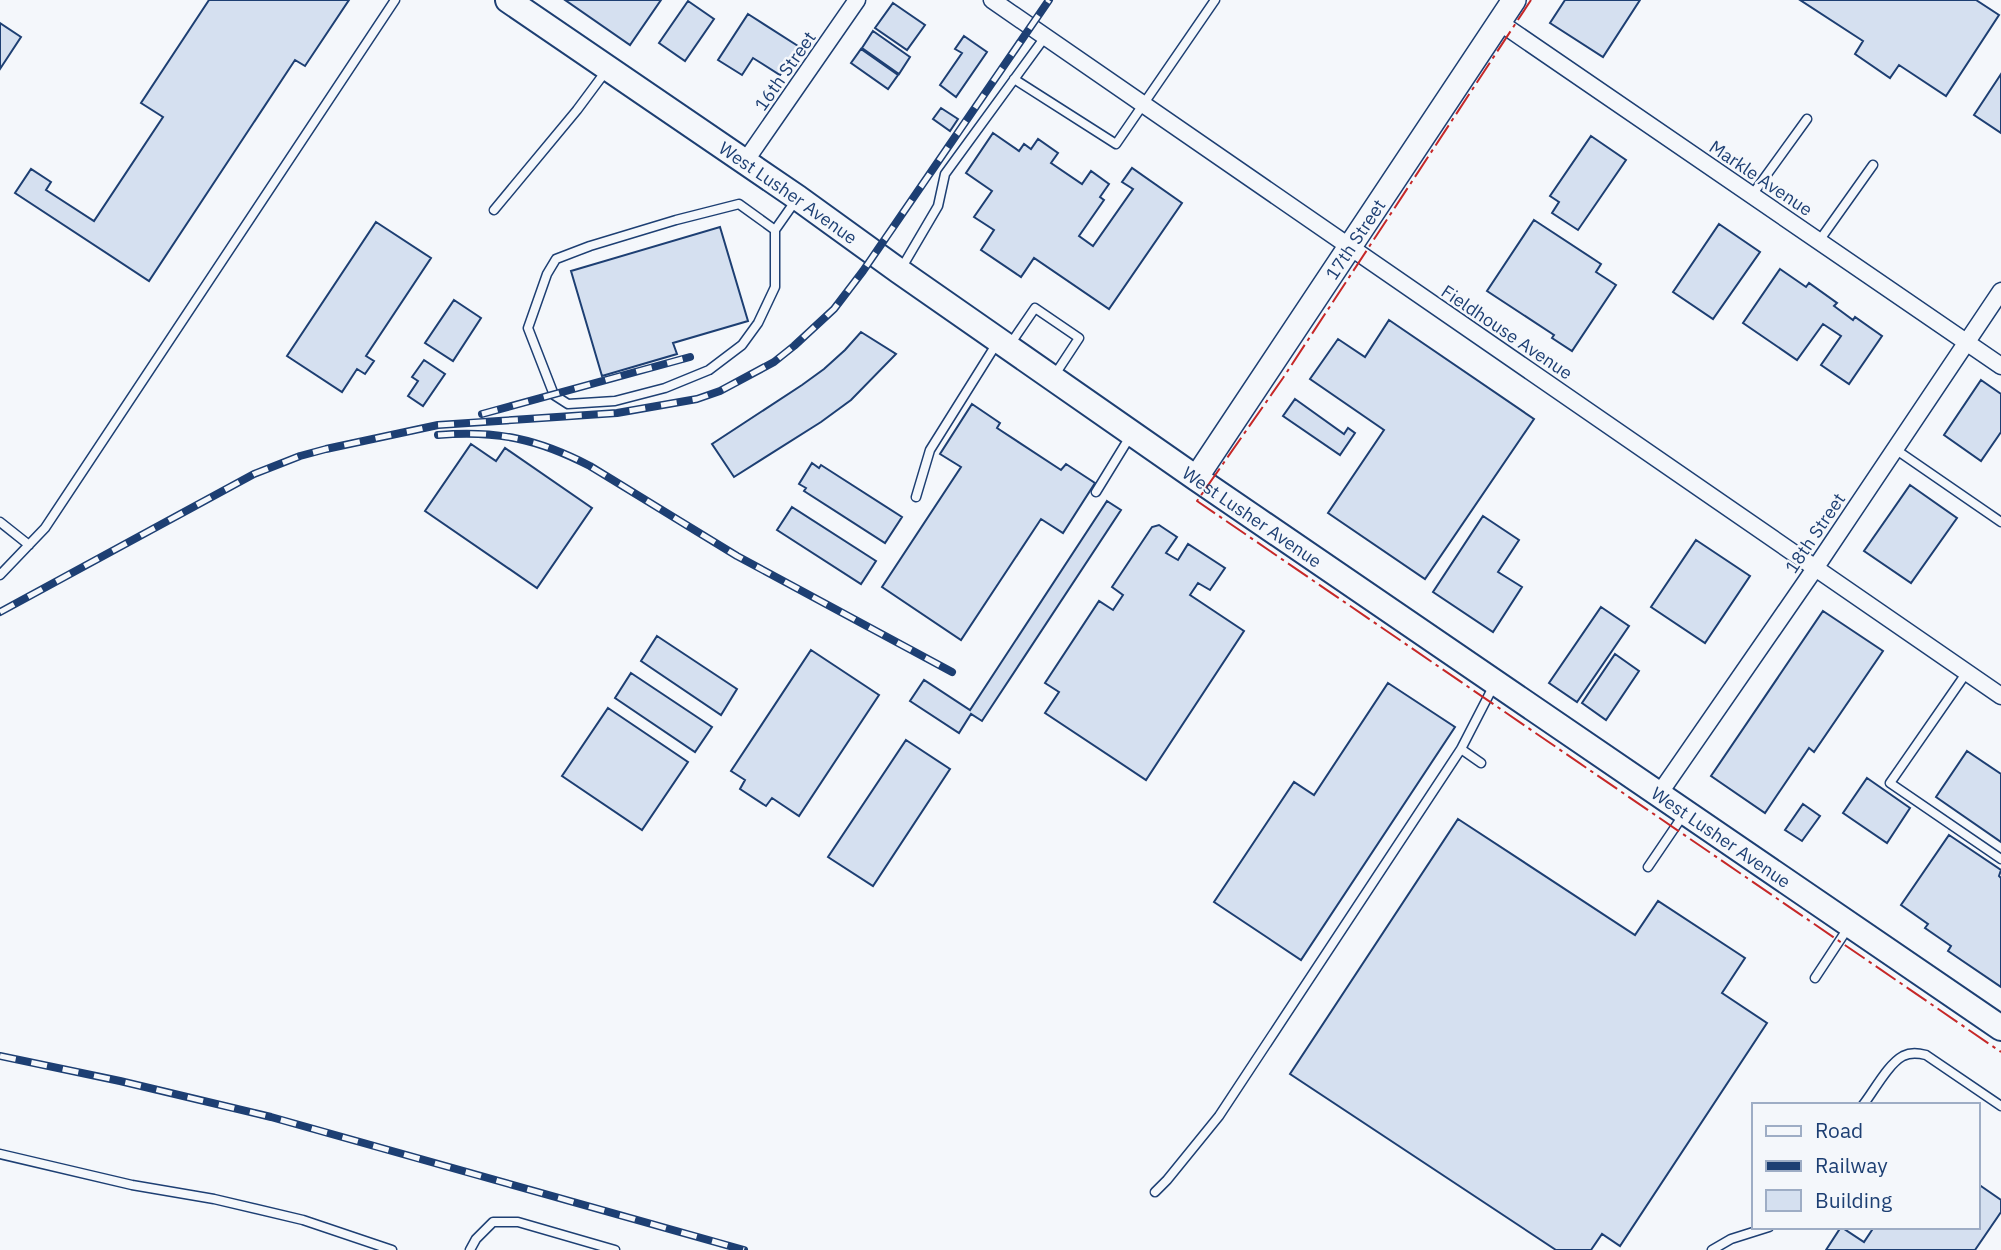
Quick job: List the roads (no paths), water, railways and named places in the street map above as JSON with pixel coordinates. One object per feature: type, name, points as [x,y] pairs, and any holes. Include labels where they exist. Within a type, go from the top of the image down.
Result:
[{"type":"main road","name":"West Lusher Avenue","points":[[508,0],[798,198],[1196,478],[2001,1028]]},
{"type":"street","name":"16th Street","points":[[744,163],[857,0]]},
{"type":"street","name":"Fieldhouse Avenue","points":[[992,0],[2001,696]]},
{"type":"street","name":"17th Street","points":[[1196,478],[1514,0]]},
{"type":"street","name":"Markle Avenue","points":[[1499,22],[2001,366]]},
{"type":"street","name":"18th Street","points":[[1659,794],[1816,567],[2001,291]]},
{"type":"lane","points":[[0,575],[45,528],[395,0]]},
{"type":"lane","points":[[1014,79],[1115,144],[1215,0]]},
{"type":"lane","points":[[899,271],[938,206],[944,174],[1045,37]]},
{"type":"lane","points":[[494,210],[577,110],[607,68]]},
{"type":"lane","points":[[1752,195],[1807,119]]},
{"type":"lane","points":[[1819,241],[1873,165]]},
{"type":"lane","points":[[775,230],[739,204],[676,220],[556,259],[547,274],[528,328],[554,396],[568,404],[615,401],[653,391],[709,370],[742,345],[758,323],[775,287],[775,230],[798,198]]},
{"type":"lane","points":[[916,497],[930,450],[1003,344],[1035,308],[1079,338],[1052,378]]},
{"type":"lane","points":[[1096,492],[1132,433]]},
{"type":"lane","points":[[1895,449],[2001,522]]},
{"type":"lane","points":[[0,522],[29,545]]},
{"type":"lane","points":[[1967,672],[1891,783],[2001,859]]},
{"type":"lane","points":[[1155,1192],[1219,1116],[1461,749],[1496,682]]},
{"type":"lane","points":[[1461,749],[1482,763]]},
{"type":"lane","points":[[1648,867],[1686,812]]},
{"type":"lane","points":[[1815,978],[1850,925]]},
{"type":"lane","points":[[1864,1103],[1893,1064],[1903,1055],[1914,1053],[1926,1055],[2001,1106]]},
{"type":"lane","points":[[0,1154],[132,1185],[214,1199],[303,1220],[392,1250]]},
{"type":"lane","points":[[470,1250],[476,1238],[493,1222],[518,1222],[615,1250]]},
{"type":"lane","points":[[1712,1250],[1731,1239],[1763,1229]]},
{"type":"railway","points":[[0,612],[254,474],[300,456],[438,425],[617,413],[697,399],[720,391],[774,362],[834,309],[863,271],[1049,0]]},
{"type":"railway","points":[[482,414],[690,357]]},
{"type":"railway","points":[[438,435],[479,434],[517,438],[571,457],[737,556],[952,672]]},
{"type":"railway","points":[[0,1056],[271,1117],[744,1250]]}]
